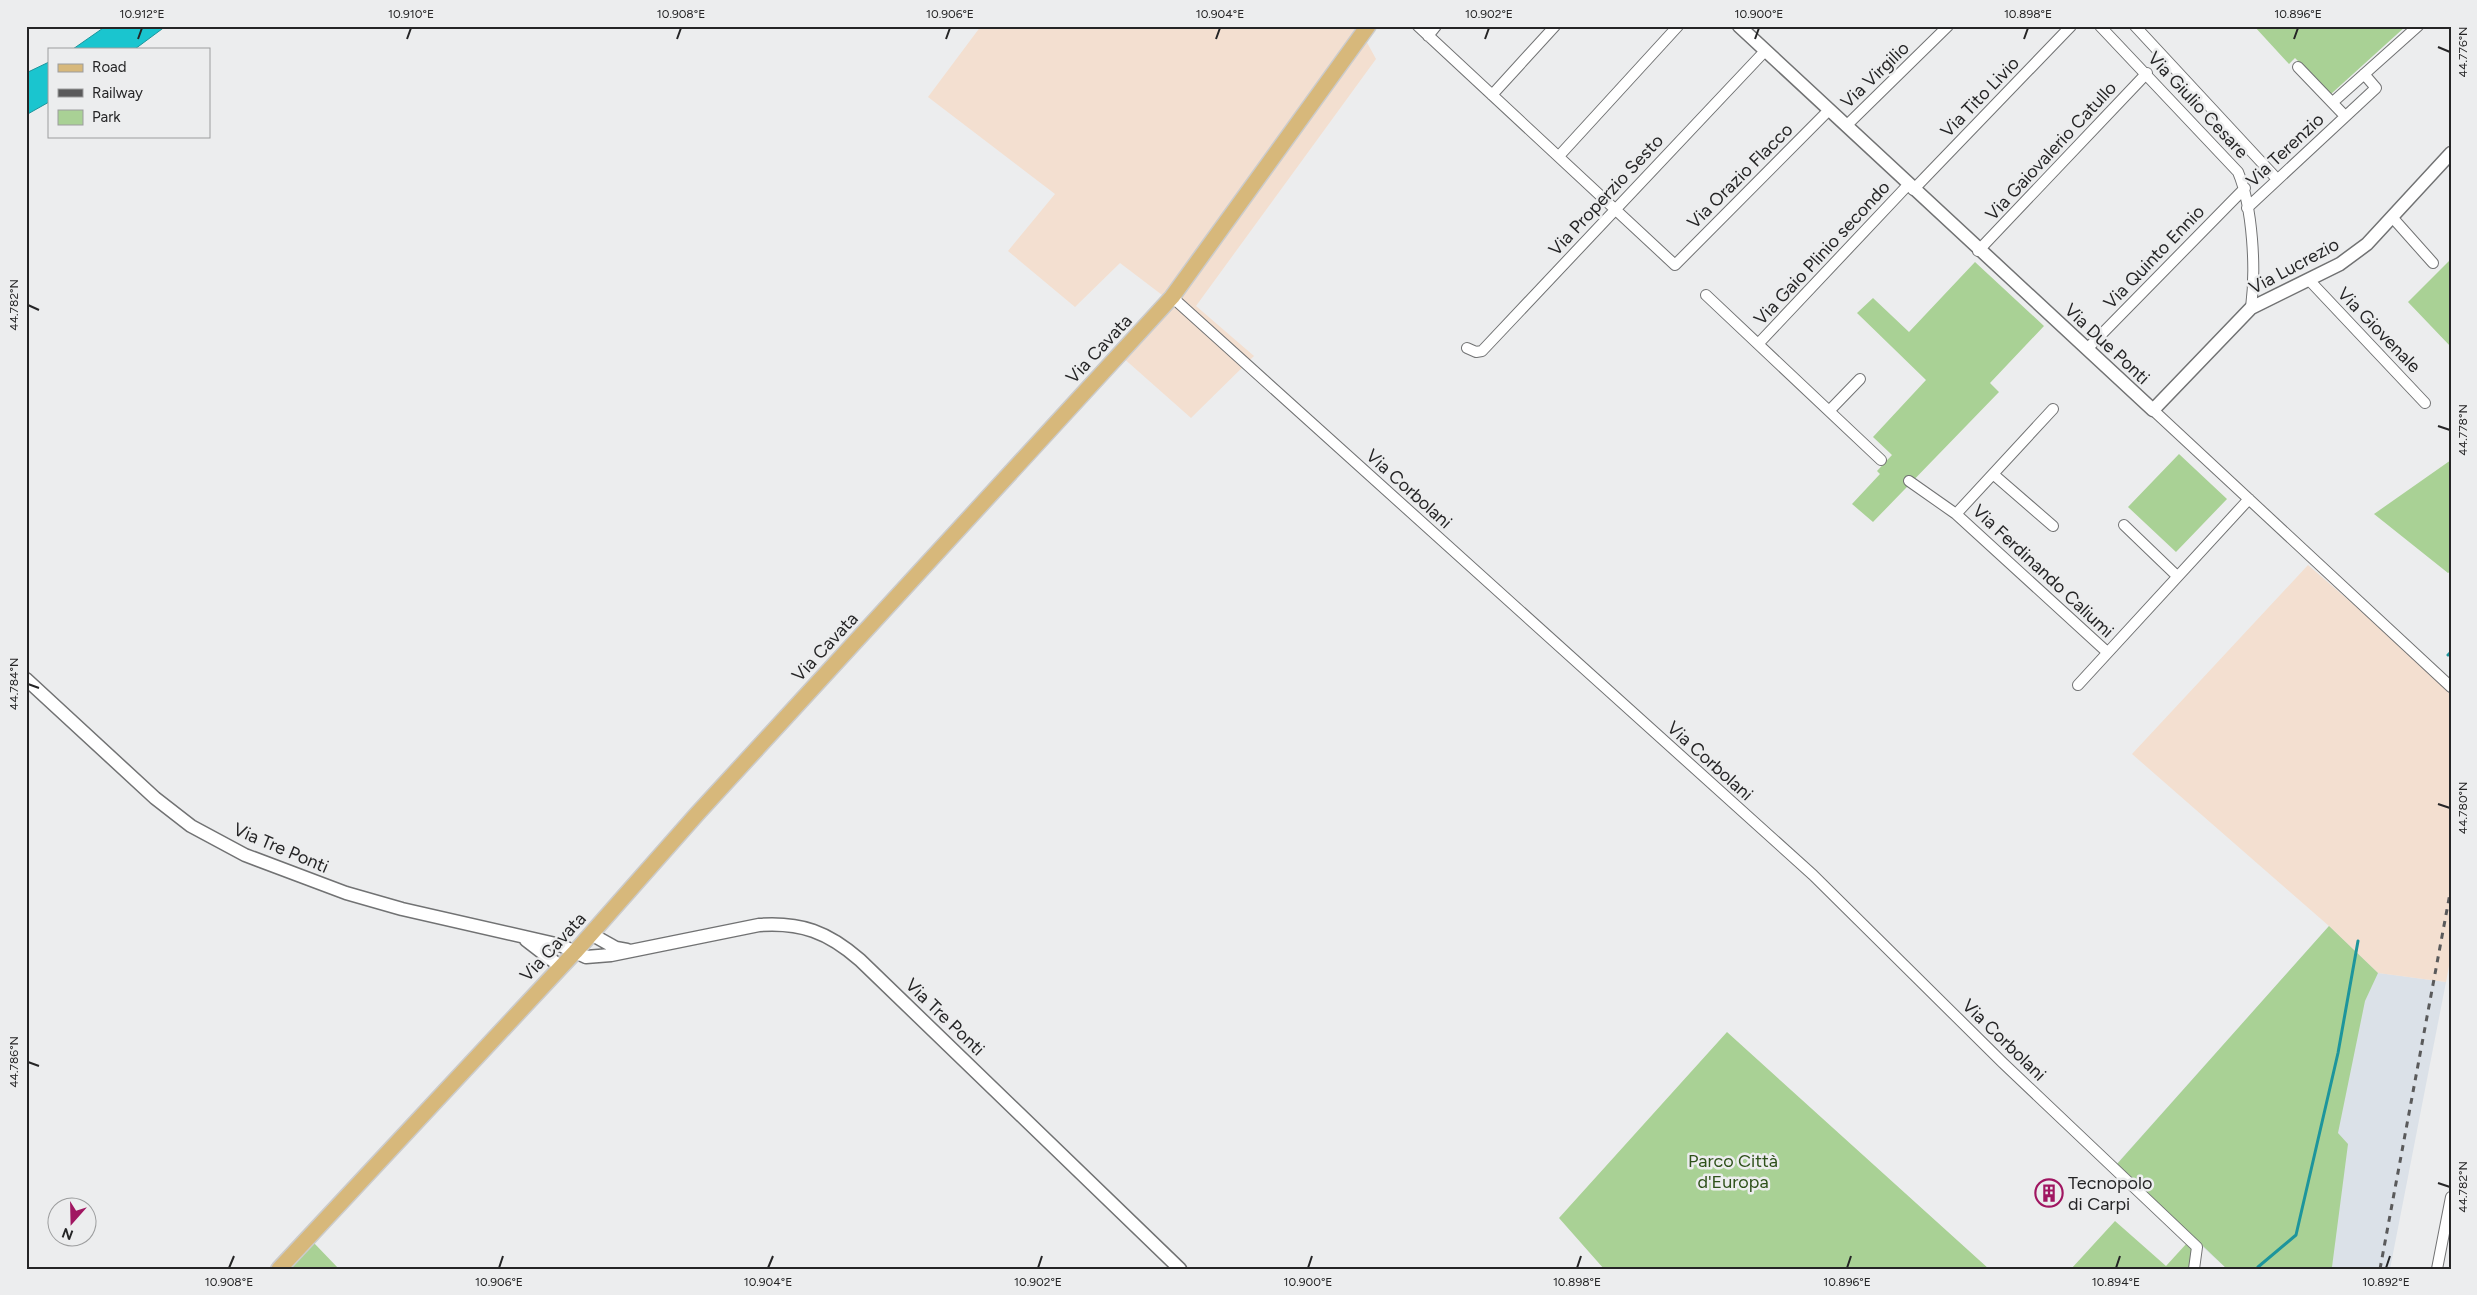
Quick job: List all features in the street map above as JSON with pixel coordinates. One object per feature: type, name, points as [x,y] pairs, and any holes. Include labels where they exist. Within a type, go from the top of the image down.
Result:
[{"type":"main road","name":"Via Cavata","points":[[279,1269],[575,952],[697,814],[1172,297],[1368,26]]},
{"type":"street","points":[[1418,26],[1560,156],[1614,209]]},
{"type":"street","points":[[1428,36],[1436,26]]},
{"type":"street","points":[[1492,95],[1555,26]]},
{"type":"street","points":[[1560,156],[1678,26]]},
{"type":"street","name":"Via Due Ponti","points":[[1739,26],[1910,187],[2451,687]]},
{"type":"street","name":"Via Virgilio","points":[[1846,126],[1948,26]]},
{"type":"street","name":"Via Tito Livio","points":[[1910,187],[2071,26]]},
{"type":"street","name":"Via Giulio Cesare","points":[[2100,26],[2238,172],[2245,188],[2255,279],[2251,308]]},
{"type":"street","name":"Via Giulio Cesare","points":[[2134,26],[2278,179]]},
{"type":"street","name":"Via Terenzio","points":[[2333,102],[2418,26]]},
{"type":"street","name":"Via Properzio Sesto","points":[[1467,348],[1476,352],[1482,351],[1765,51]]},
{"type":"street","name":"Via Terenzio","points":[[2298,67],[2345,116]]},
{"type":"street","name":"Via Gaiovalerio Catullo","points":[[1978,250],[2146,73]]},
{"type":"street","name":"Via Terenzio","points":[[2247,208],[2376,88],[2364,74]]},
{"type":"street","name":"Via Orazio Flacco","points":[[1614,209],[1675,265],[1829,110]]},
{"type":"street","name":"Via Lucrezio","points":[[2152,410],[2251,308],[2340,264],[2367,244],[2451,154]]},
{"type":"street","name":"Via Gaio Plinio secondo","points":[[1759,343],[1910,187]]},
{"type":"street","name":"Via Quinto Ennio","points":[[2087,349],[2245,188]]},
{"type":"street","points":[[2392,217],[2433,263]]},
{"type":"street","name":"Via Giovenale","points":[[2309,280],[2426,403]]},
{"type":"street","points":[[1706,295],[1881,460]]},
{"type":"street","name":"Via Corbolani","points":[[1172,297],[1813,875],[2003,1063],[2197,1247],[2194,1269]]},
{"type":"street","points":[[1830,410],[1860,379]]},
{"type":"street","name":"Via Ferdinando Caliumi","points":[[1956,514],[2053,409]]},
{"type":"street","points":[[1993,474],[2053,526]]},
{"type":"street","name":"Via Ferdinando Caliumi","points":[[1908,481],[1956,514],[2107,652]]},
{"type":"street","name":"Via Ferdinando Caliumi","points":[[2078,684],[2248,499]]},
{"type":"street","points":[[2124,525],[2178,576]]},
{"type":"street","name":"Via Tre Ponti","points":[[26,679],[155,798],[191,826],[245,855],[346,894],[402,909],[560,945],[586,957],[629,951],[759,925],[804,927],[828,936],[846,947],[860,960],[1180,1269]]},
{"type":"street","name":"Via Tre Ponti","points":[[515,934],[535,945],[561,967]]},
{"type":"street","points":[[591,934],[616,948],[629,951]]},
{"type":"street","points":[[2437,1269],[2451,1197]]},
{"type":"shaded area","points":[[981,26],[1358,26],[1376,59],[1196,306],[1254,356],[1191,418],[1121,356],[1170,301],[1120,263],[1075,307],[1008,251],[1055,194],[928,97]]},
{"type":"shaded area","points":[[2308,565],[2451,689],[2451,955],[2446,982],[2378,973],[2329,926],[2132,754]]},
{"type":"shaded area","points":[[2329,926],[2379,973],[2446,982],[2390,1269],[2227,1269],[2114,1167]]},
{"type":"green space","points":[[2254,26],[2406,26],[2331,94],[2295,58],[2289,64]]},
{"type":"green space","points":[[2451,259],[2451,347],[2408,302]]},
{"type":"green space","points":[[1975,262],[2044,326],[1990,383],[1999,392],[1873,522],[1852,504],[1880,474],[1877,471],[1892,455],[1873,437],[1926,380],[1857,313],[1873,298],[1909,332]]},
{"type":"green space","points":[[2179,454],[2227,499],[2176,552],[2128,507]]},
{"type":"green space","points":[[2451,460],[2451,571],[2448,573],[2374,514]]},
{"type":"green space","points":[[2329,926],[2378,973],[2365,1001],[2338,1133],[2348,1144],[2332,1267],[2335,1269],[2227,1269],[2117,1164]]},
{"type":"green space","name":"Parco Città d'Europa","points":[[1727,1032],[1989,1269],[1604,1269],[1559,1218]]},
{"type":"green space","points":[[2115,1221],[2166,1266],[2187,1243],[2194,1250],[2192,1269],[2071,1269]]},
{"type":"green space","points":[[314,1243],[339,1269],[289,1269]]},
{"type":"water","points":[[106,26],[166,26],[136,48],[74,48]]},
{"type":"water","points":[[48,62],[48,103],[26,115],[26,73]]},
{"type":"waterway","points":[[2448,655],[2451,652]]},
{"type":"waterway","points":[[2258,1267],[2296,1235],[2338,1053],[2358,941]]},
{"type":"railway","points":[[2380,1269],[2451,888]]},
{"type":"place","name":"Tecnopolo di Carpi","points":[[2049,1193]]}]
